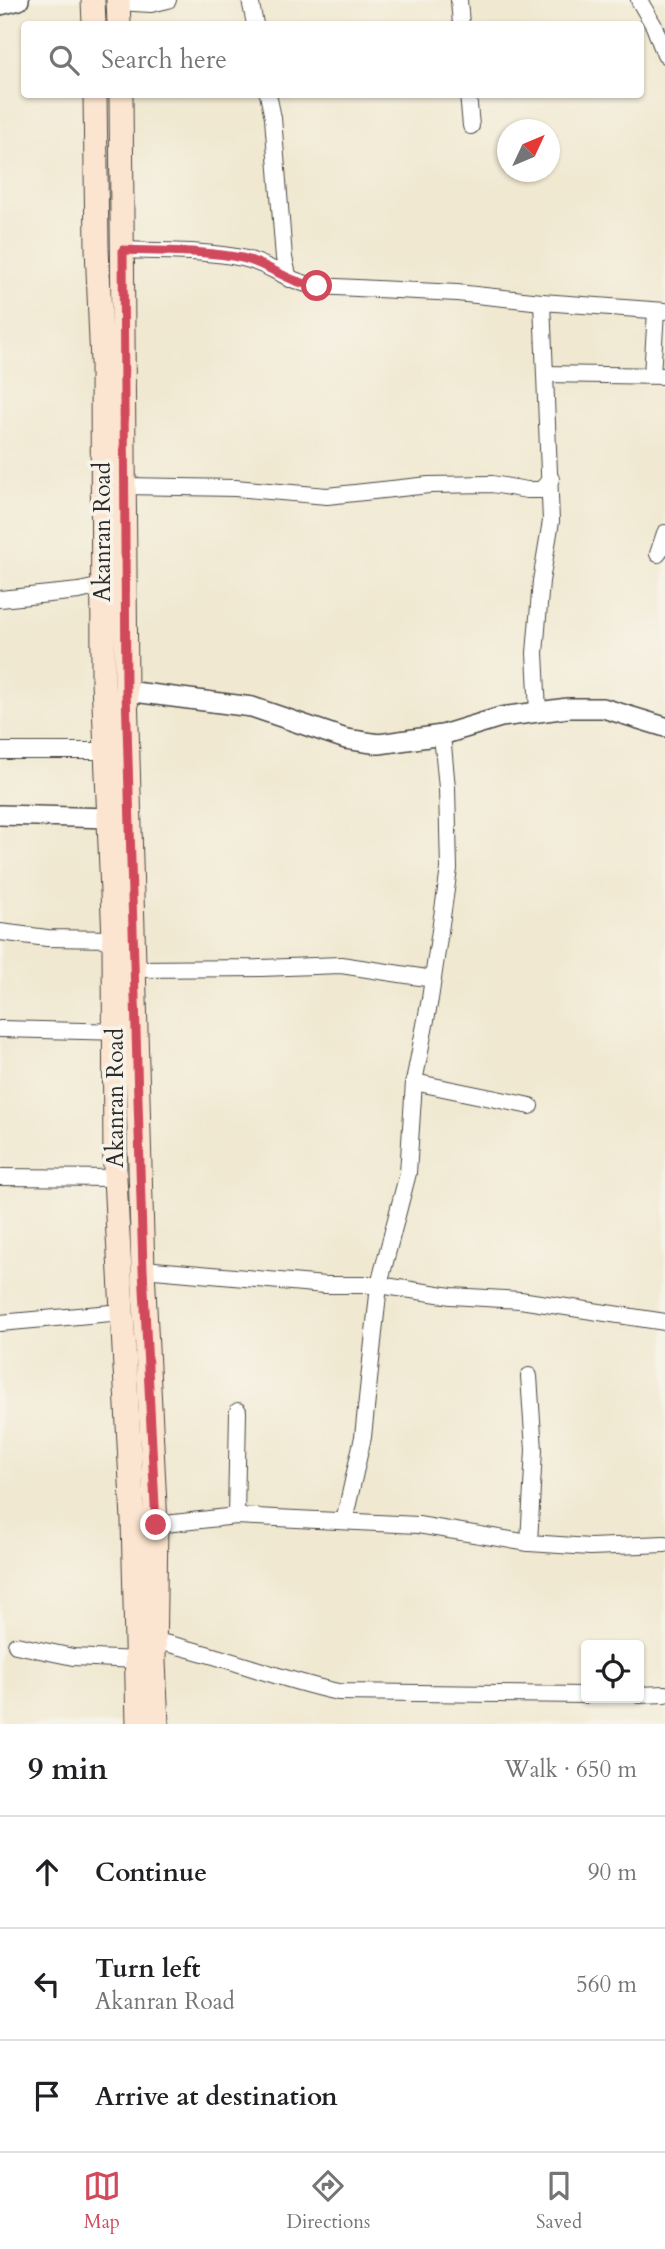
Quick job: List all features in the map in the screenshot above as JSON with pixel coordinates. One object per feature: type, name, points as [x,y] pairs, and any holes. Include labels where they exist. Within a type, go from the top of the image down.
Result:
[{"type":"main road","points":[[93,0],[94,21]]},
{"type":"main road","name":"Akanran Road","points":[[95,98],[102,363],[103,681],[114,939],[125,1032],[143,1269],[156,1525],[157,1724]]},
{"type":"main road","name":"Akanran Road","points":[[121,98],[126,691],[134,969],[125,1032],[115,1178],[133,1520],[138,1724]]},
{"type":"street","points":[[0,5],[19,0]]},
{"type":"street","points":[[119,9],[168,0]]},
{"type":"street","points":[[250,0],[254,21]]},
{"type":"street","points":[[459,0],[461,21]]},
{"type":"street","points":[[639,0],[654,26],[665,55]]},
{"type":"street","points":[[269,98],[273,118],[284,258],[289,279]]},
{"type":"street","points":[[468,98],[471,126]]},
{"type":"street","points":[[123,250],[217,254],[245,258],[300,284],[317,286],[457,293],[660,311],[658,375],[545,374]]},
{"type":"street","points":[[538,712],[535,653],[541,582],[551,521],[542,302]]},
{"type":"street","points":[[125,486],[235,488],[327,496],[429,485],[492,484],[541,490],[551,479]]},
{"type":"street","points":[[658,554],[665,533]]},
{"type":"street","points":[[0,599],[102,586]]},
{"type":"street","points":[[126,691],[252,707],[346,739],[379,744],[442,735],[502,717],[568,708],[603,708],[665,727]]},
{"type":"street","points":[[344,1521],[363,1437],[379,1285],[408,1172],[414,1082],[449,869],[447,788],[442,735]]},
{"type":"street","points":[[0,751],[107,751]]},
{"type":"street","points":[[0,815],[110,818]]},
{"type":"street","points":[[0,932],[47,938],[114,939]]},
{"type":"street","points":[[134,969],[341,965],[433,979]]},
{"type":"street","points":[[0,1030],[125,1032]]},
{"type":"street","points":[[414,1082],[530,1106]]},
{"type":"street","points":[[0,1177],[115,1178]]},
{"type":"street","points":[[143,1269],[325,1285],[379,1285],[451,1296],[520,1300],[665,1322]]},
{"type":"street","points":[[0,1323],[122,1312]]},
{"type":"street","points":[[529,1376],[534,1450],[530,1543]]},
{"type":"street","points":[[236,1516],[238,1411]]},
{"type":"street","points":[[156,1525],[236,1516],[418,1525],[530,1543],[590,1546],[665,1544]]},
{"type":"street","points":[[155,1641],[186,1647],[298,1684],[338,1692],[581,1695]]},
{"type":"street","points":[[16,1645],[74,1657],[136,1660]]},
{"type":"street","points":[[644,1695],[665,1694]]},
{"type":"route","points":[[156,1525],[143,1269],[126,691],[123,250],[217,254],[245,258],[300,284],[317,286]]}]
